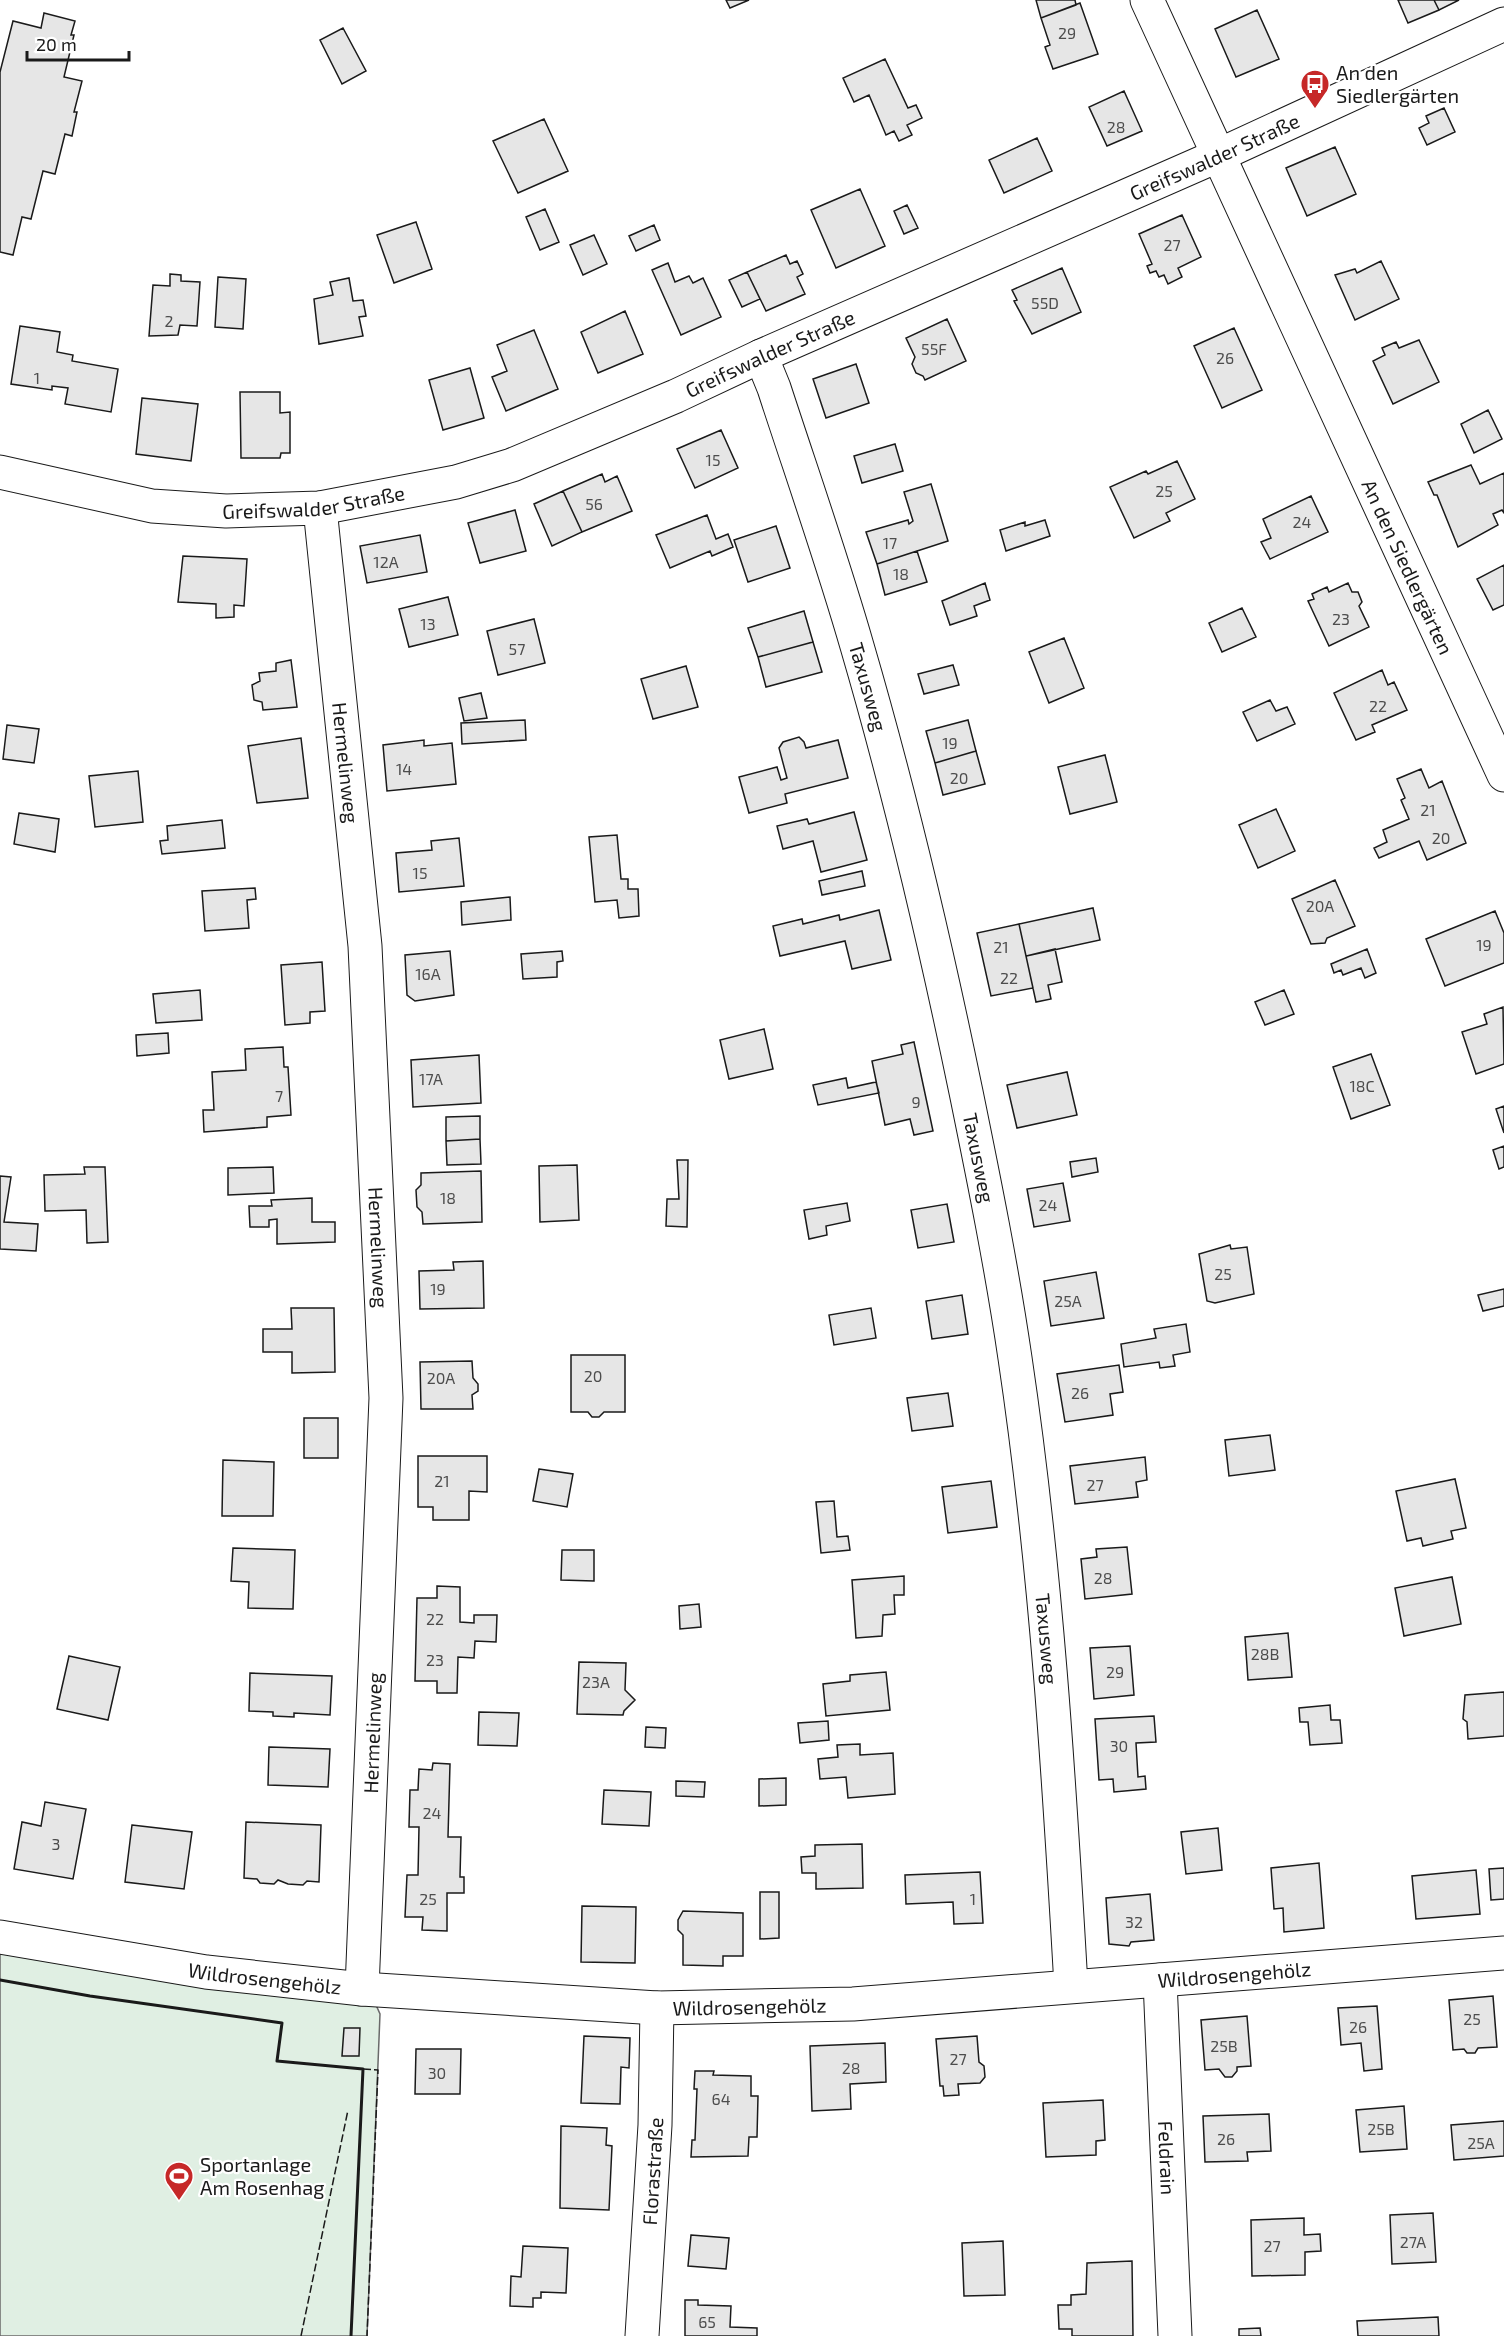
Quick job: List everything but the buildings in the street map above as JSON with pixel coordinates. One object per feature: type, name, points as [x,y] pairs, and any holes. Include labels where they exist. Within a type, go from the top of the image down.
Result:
[{"type":"street","name":"An den Siedlergärten","points":[[1147,0],[1504,775]]},
{"type":"street","name":"Greifswalder Straße","points":[[0,472],[152,506],[236,511],[320,508],[415,492],[512,465],[676,396],[761,356],[1217,156],[1504,24]]},
{"type":"street","name":"Taxusweg","points":[[761,356],[774,388],[857,645],[900,801],[949,1007],[986,1190],[1015,1357],[1042,1575],[1055,1707],[1071,1986]]},
{"type":"street","name":"Hermelinweg","points":[[320,508],[365,946],[386,1398],[362,1989]]},
{"type":"street","name":"Wildrosengehölz","points":[[0,1937],[206,1972],[362,1989],[657,2008],[853,2004],[1504,1953]]},
{"type":"street","name":"Feldrain","points":[[1160,1980],[1175,2336]]},
{"type":"street","name":"Florastraße","points":[[642,2336],[655,2125],[657,2008]]},
{"type":"green space","name":"Sportanlage Am Rosenhag","points":[[0,1951],[187,1984],[376,2005],[380,2014],[367,2336],[0,2336]]},
{"type":"fence","points":[[363,2069],[378,2070],[367,2336]]},
{"type":"fence","points":[[301,2336],[348,2110]]},
{"type":"wall","points":[[0,1980],[90,1996],[282,2023],[277,2061],[363,2069],[351,2336]]},
{"type":"place","name":"An den Siedlergärten","points":[[1315,110]]},
{"type":"place","name":"Sportanlage Am Rosenhag","points":[[179,2202]]}]
